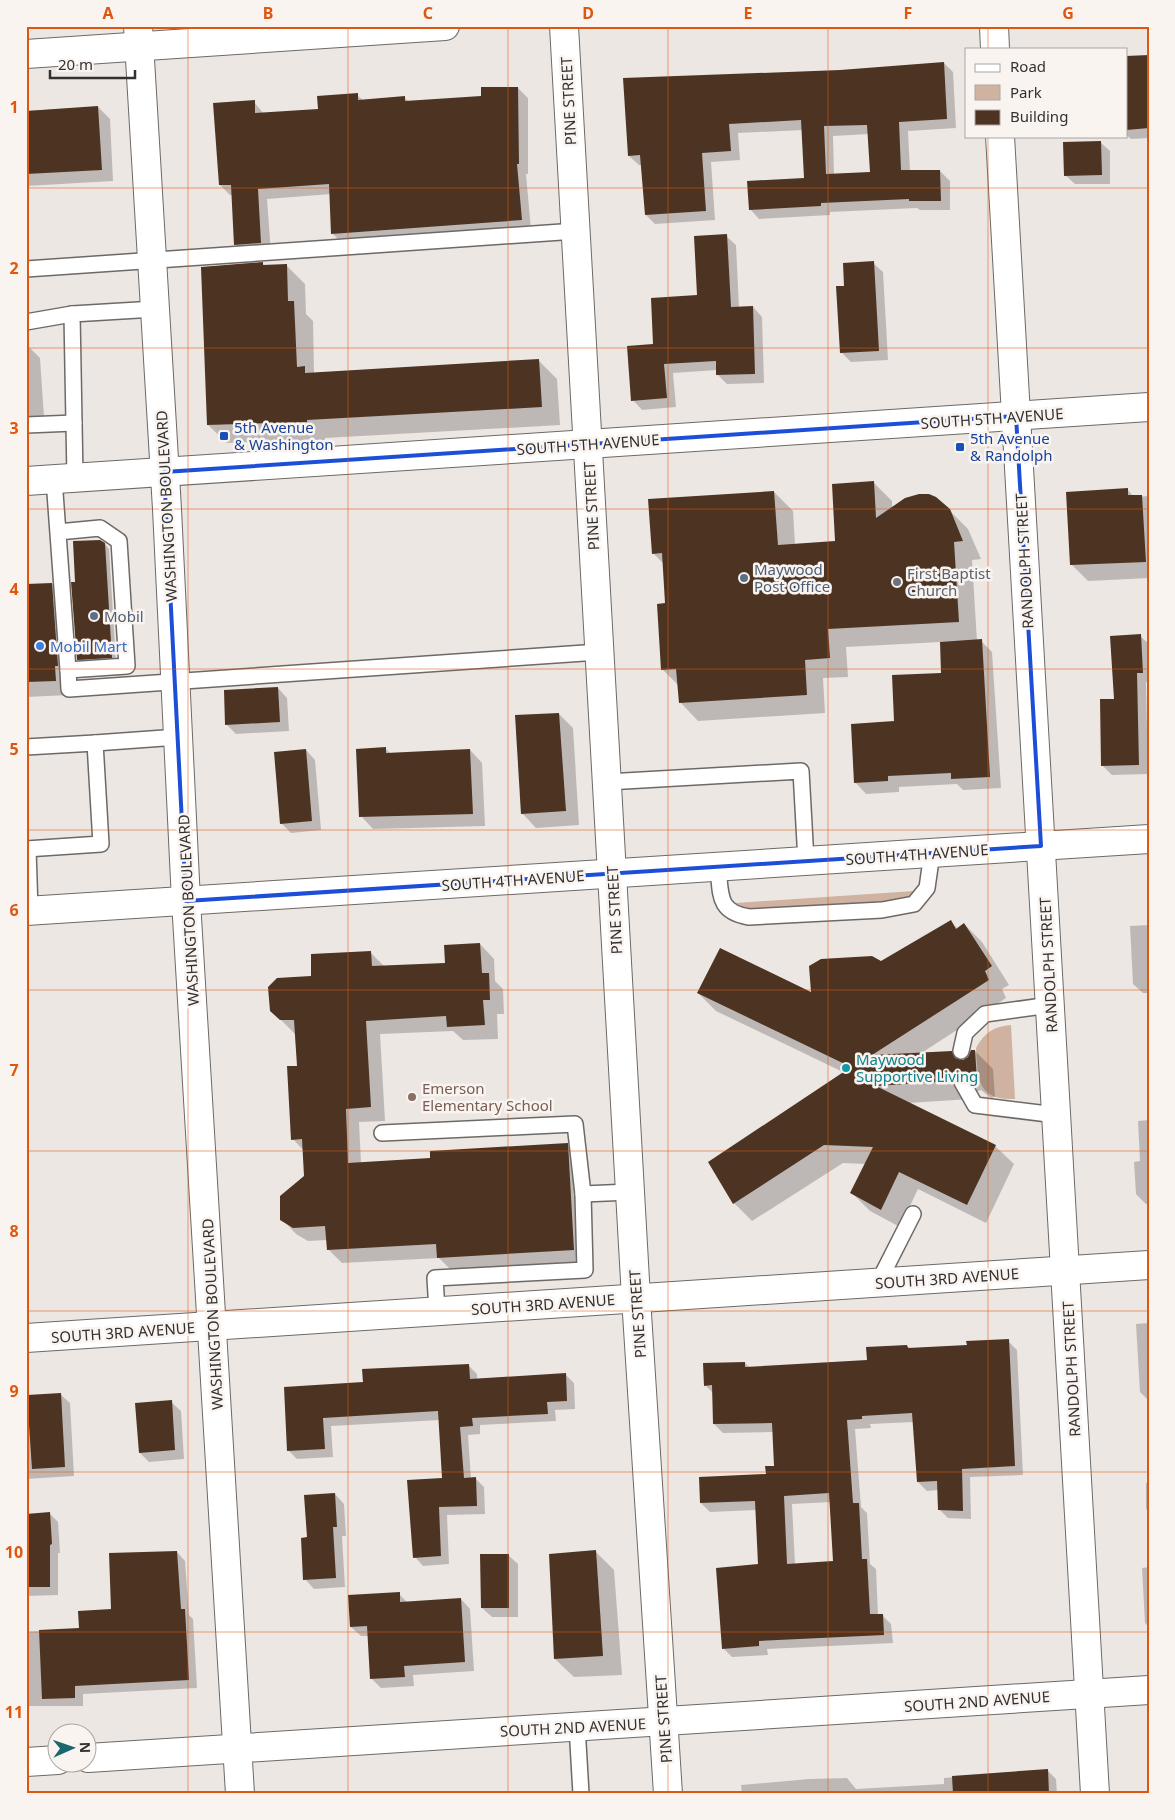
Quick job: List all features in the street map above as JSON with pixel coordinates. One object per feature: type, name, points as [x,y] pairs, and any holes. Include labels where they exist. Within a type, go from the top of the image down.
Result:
[{"type":"street","points":[[26,54],[138,37],[445,26]]},
{"type":"street","name":"PINE STREET","points":[[564,26],[636,1298],[668,1794]]},
{"type":"street","points":[[994,26],[995,48]]},
{"type":"street","name":"WASHINGTON BOULEVARD","points":[[138,37],[155,309],[186,901],[240,1794]]},
{"type":"street","name":"RANDOLPH STREET","points":[[1000,138],[1095,1794]]},
{"type":"street","name":"SOUTH 5TH AVENUE","points":[[26,481],[1149,407]]},
{"type":"street","name":"SOUTH 4TH AVENUE","points":[[28,911],[1149,839]]},
{"type":"street","name":"SOUTH 3RD AVENUE","points":[[26,1338],[1149,1265]]},
{"type":"street","name":"SOUTH 2ND AVENUE","points":[[98,1757],[1149,1690]]},
{"type":"street","points":[[26,1762],[48,1761]]},
{"type":"lane","points":[[26,269],[576,231]]},
{"type":"lane","points":[[26,322],[72,314],[155,309]]},
{"type":"lane","points":[[72,314],[74,423],[58,532],[68,572],[72,634],[68,670],[69,689],[135,686],[175,681],[599,652]]},
{"type":"lane","points":[[26,425],[74,423]]},
{"type":"lane","points":[[58,532],[100,528],[119,541],[114,569],[117,632],[126,666],[134,677],[135,686]]},
{"type":"lane","points":[[68,670],[126,666]]},
{"type":"lane","points":[[26,747],[178,736]]},
{"type":"lane","points":[[28,911],[27,849],[101,844],[95,743]]},
{"type":"lane","points":[[607,782],[801,771],[806,861]]},
{"type":"lane","points":[[718,867],[722,902],[725,908],[736,916],[749,918],[882,910],[914,904],[926,891],[932,853]]},
{"type":"lane","points":[[961,1051],[965,1033],[985,1014],[1050,1005]]},
{"type":"lane","points":[[962,1082],[976,1105],[1056,1115]]},
{"type":"lane","points":[[382,1133],[575,1124],[583,1194],[585,1270],[436,1278],[437,1311]]},
{"type":"lane","points":[[583,1194],[630,1192]]},
{"type":"lane","points":[[878,1282],[913,1214]]},
{"type":"lane","points":[[577,1726],[581,1794]]},
{"type":"highlighted area","points":[[1016,416],[1041,846],[186,901],[164,472]]},
{"type":"green space","points":[[914,891],[905,900],[748,910],[736,903]]},
{"type":"green space","points":[[1011,1025],[1015,1099],[1002,1099],[993,1096],[982,1085],[977,1068],[976,1048],[982,1038],[990,1031]]},
{"type":"building","points":[[1149,55],[1149,128],[1128,130],[1128,56]]},
{"type":"building","points":[[944,62],[947,119],[899,122],[901,170],[940,170],[941,201],[909,201],[909,199],[821,203],[821,206],[749,210],[747,181],[804,178],[801,120],[729,124],[731,151],[702,153],[706,211],[645,215],[640,155],[628,156],[623,78],[840,70]],"holes":[[[867,125],[870,172],[826,174],[824,126]]]},
{"type":"building","points":[[481,87],[518,87],[519,164],[517,164],[522,220],[331,234],[329,184],[258,189],[261,243],[234,245],[231,185],[219,185],[213,103],[255,100],[255,113],[318,109],[317,96],[358,93],[358,100],[405,96],[405,101],[481,96]]},
{"type":"building","points":[[98,106],[102,170],[26,174],[26,111]]},
{"type":"building","points":[[1101,141],[1102,175],[1064,176],[1063,142]]},
{"type":"building","points":[[727,234],[731,307],[753,306],[755,374],[716,375],[716,361],[664,364],[667,398],[631,401],[627,346],[653,344],[651,298],[697,295],[694,236]]},
{"type":"building","points":[[874,261],[879,351],[840,353],[836,286],[844,286],[843,263]]},
{"type":"building","points":[[263,262],[263,265],[287,264],[288,301],[294,301],[297,367],[305,366],[305,373],[539,359],[542,407],[307,420],[307,422],[207,425],[201,267]]},
{"type":"building","name":"Maywood Post Office","points":[[874,481],[876,518],[905,498],[919,494],[929,494],[936,497],[950,509],[963,541],[954,542],[959,622],[828,629],[830,658],[805,660],[807,695],[679,703],[676,669],[661,670],[657,604],[665,603],[662,553],[652,554],[648,499],[774,491],[778,545],[835,541],[832,484]]},
{"type":"building","points":[[1128,488],[1128,495],[1142,495],[1146,562],[1070,565],[1066,492]]},
{"type":"building","name":"Mobil","points":[[100,540],[105,543],[112,658],[77,660],[71,582],[75,582],[73,541]]},
{"type":"building","name":"Mobil Mart","points":[[52,583],[58,666],[55,666],[56,681],[26,682],[26,584]]},
{"type":"building","points":[[1141,634],[1143,673],[1137,673],[1139,765],[1101,766],[1100,699],[1114,699],[1110,636]]},
{"type":"building","points":[[982,639],[990,777],[951,779],[951,773],[888,776],[888,781],[854,783],[851,724],[894,721],[892,675],[941,673],[940,642]]},
{"type":"building","points":[[278,687],[280,722],[225,725],[224,690]]},
{"type":"building","points":[[559,713],[566,811],[521,814],[515,715]]},
{"type":"building","points":[[386,747],[386,753],[470,749],[473,814],[359,817],[356,749]]},
{"type":"building","points":[[306,749],[312,821],[280,824],[274,752]]},
{"type":"building","name":"Maywood Supportive Living","points":[[951,920],[956,929],[964,923],[992,966],[985,971],[989,980],[872,1055],[952,1051],[955,1058],[963,1060],[968,1057],[971,1050],[975,1050],[977,1080],[972,1080],[967,1074],[962,1073],[957,1074],[953,1081],[876,1086],[996,1145],[967,1205],[899,1172],[881,1210],[850,1193],[873,1147],[824,1145],[733,1204],[708,1162],[851,1067],[697,993],[720,948],[811,992],[809,966],[821,959],[872,956],[881,961]]},
{"type":"building","points":[[480,943],[482,973],[489,973],[490,1000],[483,1000],[485,1025],[447,1027],[446,1016],[366,1021],[371,1107],[346,1109],[348,1163],[430,1158],[430,1151],[568,1143],[574,1250],[437,1258],[436,1244],[327,1250],[325,1226],[293,1228],[280,1220],[280,1196],[304,1176],[302,1139],[291,1140],[287,1066],[297,1066],[294,1020],[280,1020],[270,1011],[268,987],[277,978],[311,976],[311,954],[371,951],[372,966],[445,963],[444,945]]},
{"type":"building","points":[[1009,1339],[1015,1466],[962,1469],[963,1511],[938,1510],[937,1481],[917,1482],[912,1413],[862,1416],[862,1419],[847,1420],[853,1503],[859,1503],[862,1559],[867,1559],[870,1614],[883,1614],[884,1635],[759,1641],[759,1646],[722,1649],[716,1568],[758,1564],[755,1501],[700,1503],[699,1477],[766,1474],[765,1466],[774,1466],[772,1423],[713,1424],[712,1385],[704,1386],[703,1363],[745,1362],[745,1367],[867,1360],[866,1347],[907,1345],[908,1348],[967,1345],[966,1341]],"holes":[[[829,1493],[833,1561],[787,1564],[784,1496]]]},
{"type":"building","points":[[469,1364],[470,1379],[566,1373],[567,1401],[547,1402],[548,1414],[472,1418],[473,1426],[460,1427],[464,1478],[476,1477],[477,1506],[439,1507],[441,1556],[413,1558],[407,1480],[442,1478],[438,1411],[323,1418],[325,1449],[287,1451],[284,1387],[363,1382],[362,1369]]},
{"type":"building","points":[[61,1393],[65,1467],[32,1469],[27,1395]]},
{"type":"building","points":[[172,1400],[175,1450],[139,1453],[135,1403]]},
{"type":"building","points":[[335,1493],[337,1527],[333,1527],[336,1578],[303,1580],[301,1538],[307,1537],[304,1495]]},
{"type":"building","points":[[50,1512],[52,1544],[50,1545],[50,1587],[26,1587],[26,1514]]},
{"type":"building","points":[[596,1550],[603,1656],[554,1659],[549,1554]]},
{"type":"building","points":[[177,1551],[181,1609],[185,1609],[189,1680],[75,1686],[75,1698],[42,1699],[39,1630],[79,1628],[78,1611],[111,1609],[109,1553]]},
{"type":"building","points":[[480,1554],[509,1554],[509,1608],[481,1608]]},
{"type":"building","points":[[400,1592],[400,1602],[461,1598],[465,1662],[404,1666],[405,1677],[370,1679],[367,1626],[350,1627],[348,1595]]},
{"type":"building","points":[[1048,1769],[1049,1794],[953,1794],[952,1776]]},
{"type":"place","name":"5th Avenue & Washington","points":[[224,436]]},
{"type":"place","name":"5th Avenue & Randolph","points":[[960,447]]},
{"type":"place","name":"Maywood Post Office","points":[[744,578]]},
{"type":"place","name":"First Baptist Church","points":[[897,582]]},
{"type":"place","name":"Mobil","points":[[94,616]]},
{"type":"place","name":"Mobil Mart","points":[[40,646]]},
{"type":"place","name":"Maywood Supportive Living","points":[[846,1068]]},
{"type":"place","name":"Emerson Elementary School","points":[[412,1097]]}]
